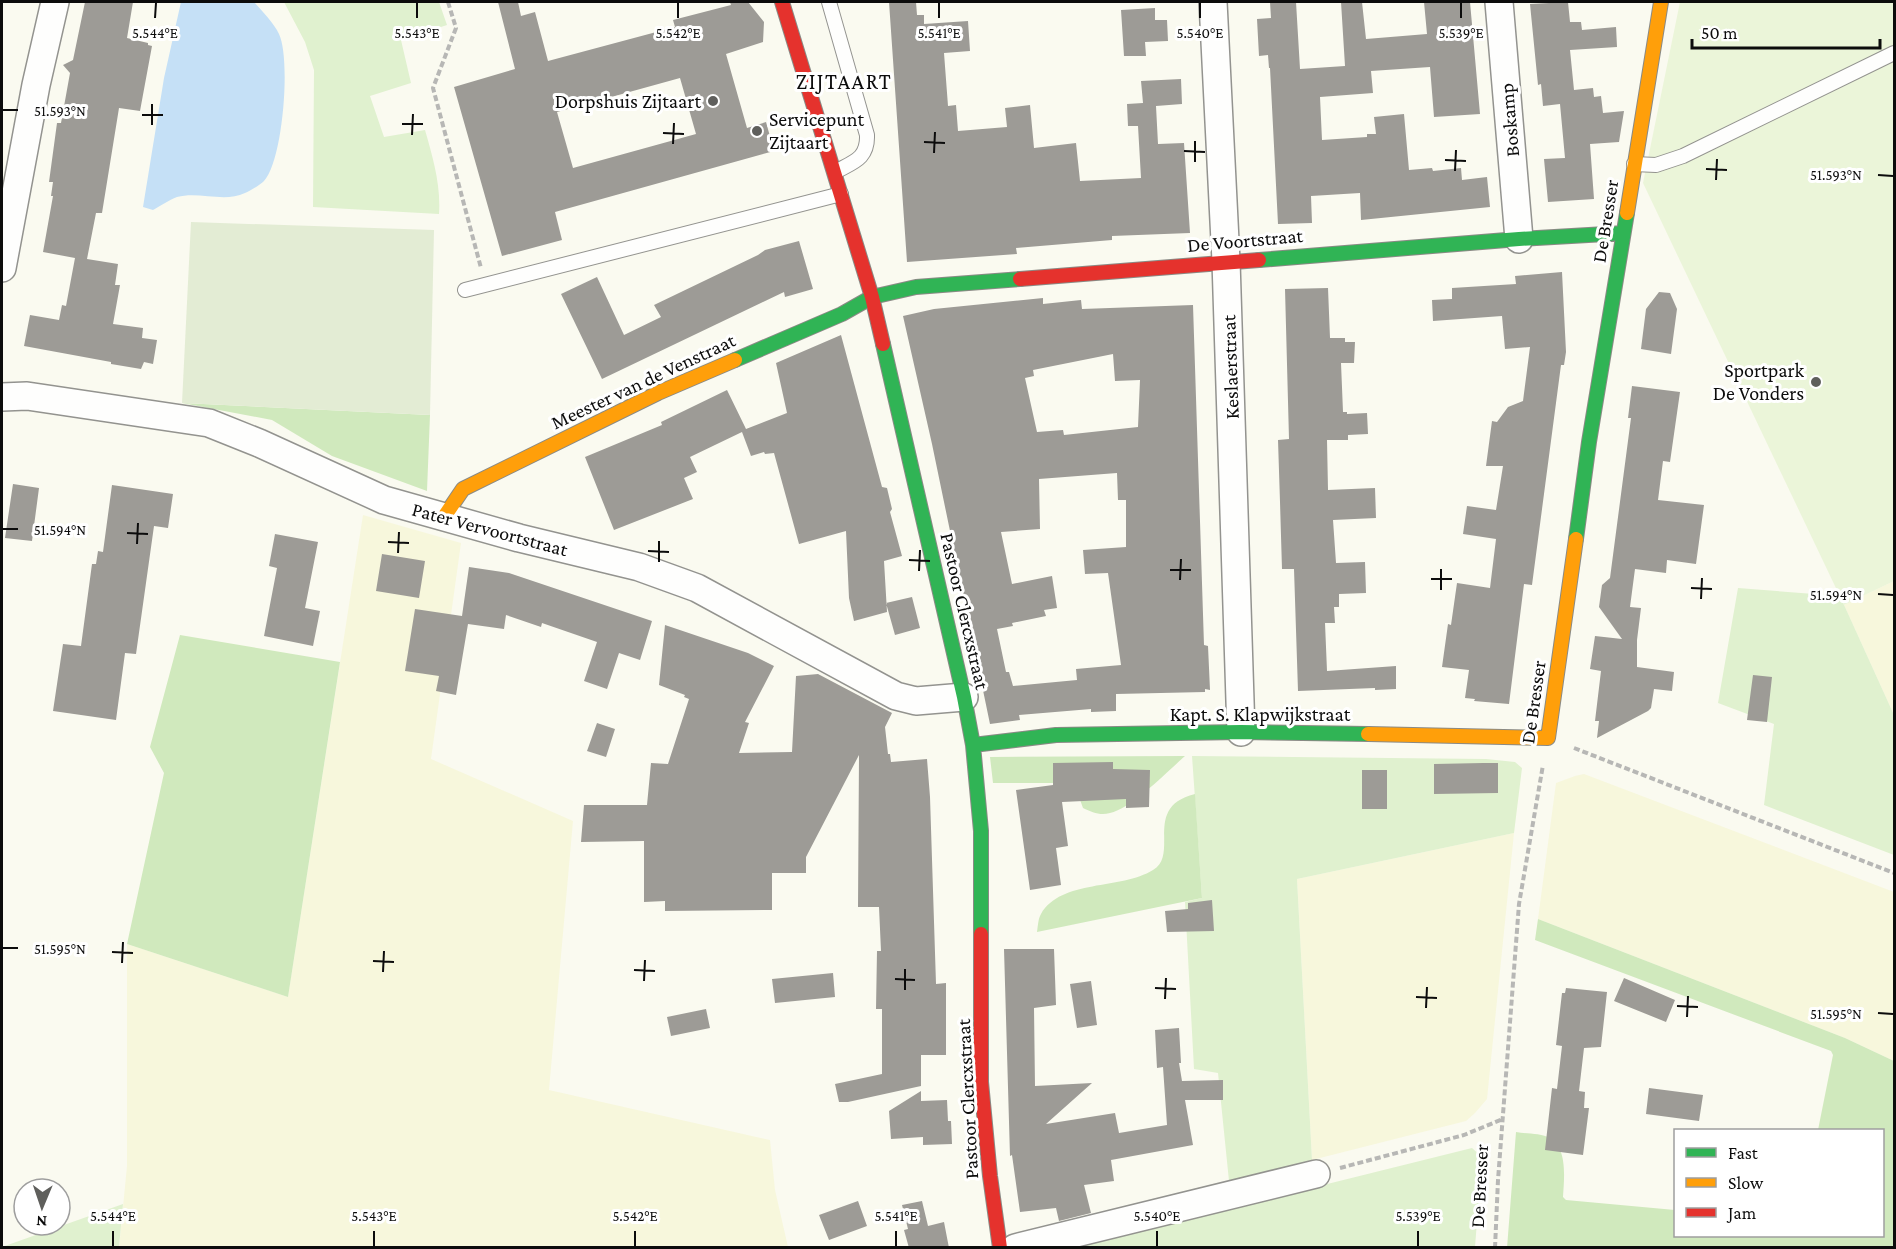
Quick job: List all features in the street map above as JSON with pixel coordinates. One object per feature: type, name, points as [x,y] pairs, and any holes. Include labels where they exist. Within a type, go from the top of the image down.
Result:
[{"type":"street","points":[[2,268],[36,85],[56,2]]},
{"type":"street","name":"Pastoor Clercxstraat","points":[[782,2],[872,297],[973,745],[981,831],[981,1082],[1000,1248]]},
{"type":"street","name":"Keslaerstraat","points":[[1213,2],[1226,261],[1241,732]]},
{"type":"street","name":"Boskamp","points":[[1499,2],[1519,238]]},
{"type":"street","name":"De Bresser","points":[[1548,738],[1589,442],[1661,2]]},
{"type":"street","name":"De Voortstraat","points":[[872,297],[916,287],[1519,238],[1623,232]]},
{"type":"street","name":"Meester van de Venstraat","points":[[444,518],[463,489],[658,393],[842,314],[872,297]]},
{"type":"street","name":"Pater Vervoortstraat","points":[[2,397],[27,396],[209,423],[259,443],[384,500],[519,538],[639,567],[697,588],[896,696],[916,701],[964,697]]},
{"type":"street","name":"Kapt. S. Klapwijkstraat","points":[[973,745],[1056,735],[1241,732],[1548,738]]},
{"type":"street","points":[[1015,1248],[1316,1174]]},
{"type":"lane","points":[[829,2],[867,135],[866,151],[861,157],[835,172]]},
{"type":"lane","name":"De Bresser","points":[[1634,164],[1656,165],[1683,156],[1894,53]]},
{"type":"lane","points":[[465,290],[841,194]]},
{"type":"path","points":[[448,2],[456,28],[433,88],[485,284]]},
{"type":"path","points":[[1548,738],[1894,873]]},
{"type":"path","name":"De Bresser","points":[[1495,1248],[1519,904],[1548,738]]},
{"type":"path","points":[[1316,1174],[1464,1135],[1503,1119]]},
{"type":"green space","points":[[284,2],[439,2],[447,25],[401,40],[411,83],[370,96],[384,137],[425,130],[438,182],[439,214],[313,207],[314,70],[305,42]]},
{"type":"green space","name":"Sportpark De Vonders","points":[[1680,2],[1894,2],[1894,581],[1844,605],[1643,183]]},
{"type":"green space","points":[[191,222],[434,230],[430,415],[182,403]]},
{"type":"green space","points":[[182,403],[430,415],[427,491],[332,456],[272,420]]},
{"type":"green space","points":[[363,515],[461,543],[431,759],[573,821],[549,1090],[770,1140],[775,1190],[788,1247],[119,1248],[127,1166],[127,944],[288,997]]},
{"type":"green space","points":[[1894,581],[1894,715],[1844,605]]},
{"type":"green space","points":[[1738,588],[1840,596],[1894,715],[1894,855],[1764,805],[1774,724],[1718,703]]},
{"type":"green space","points":[[180,635],[340,662],[288,997],[127,944],[164,773],[150,747]]},
{"type":"green space","points":[[1185,756],[1149,789],[1128,804],[1119,810],[1103,814],[1083,808],[1079,797],[1058,783],[993,783],[990,757]]},
{"type":"green space","points":[[1192,756],[1486,759],[1515,762],[1522,768],[1514,833],[1297,879],[1312,1160],[1229,1181],[1218,1073],[1194,1069],[1185,902],[1202,898]]},
{"type":"green space","points":[[1584,774],[1894,892],[1894,1061],[1845,1038],[1538,919],[1556,783]]},
{"type":"green space","points":[[1195,794],[1202,898],[1037,932],[1041,914],[1050,903],[1062,895],[1140,876],[1153,870],[1160,863],[1164,853],[1164,831],[1170,809],[1179,800]]},
{"type":"green space","points":[[1514,833],[1487,1099],[1466,1121],[1312,1160],[1297,879]]},
{"type":"green space","points":[[1538,919],[1845,1038],[1894,1061],[1894,1247],[1507,1248],[1516,1132],[1542,1135],[1556,1143],[1564,1165],[1563,1197],[1566,1200],[1674,1210],[1674,1237],[1884,1237],[1884,1129],[1818,1129],[1833,1055],[1831,1051],[1535,940]]},
{"type":"green space","points":[[1472,1148],[1482,1157],[1475,1247],[1070,1248]]},
{"type":"green space","points":[[123,1204],[119,1247],[2,1247],[30,1237],[72,1237],[72,1222]]},
{"type":"water","points":[[181,2],[254,2],[271,21],[279,34],[283,47],[285,86],[280,132],[271,170],[264,181],[255,188],[229,197],[194,195],[177,197],[153,210],[143,207],[164,78]]},
{"type":"building","points":[[85,2],[133,2],[127,38],[152,46],[140,111],[119,108],[102,213],[96,213],[87,259],[118,264],[115,285],[120,285],[113,324],[143,328],[142,338],[157,340],[153,364],[144,362],[141,369],[24,346],[30,315],[59,320],[62,305],[66,306],[75,258],[43,252],[53,196],[51,196],[53,182],[49,182],[57,123],[61,123],[70,73],[63,65],[73,60]]},
{"type":"building","points":[[498,2],[518,2],[521,16],[535,12],[548,61],[675,27],[673,20],[731,5],[730,2],[748,2],[764,22],[763,42],[726,54],[747,128],[766,122],[774,151],[555,212],[562,240],[502,256],[454,87],[515,69]],"holes":[[[680,78],[696,134],[573,168],[557,112]]]},
{"type":"building","points":[[889,2],[916,2],[917,15],[924,15],[924,24],[968,21],[970,51],[944,53],[948,106],[956,105],[958,131],[1007,127],[1005,108],[1030,105],[1034,148],[1076,143],[1080,181],[1141,178],[1138,126],[1128,126],[1127,104],[1143,103],[1141,81],[1181,79],[1182,104],[1156,106],[1158,144],[1184,143],[1190,233],[1112,236],[1112,240],[1016,248],[1017,254],[907,262]]},
{"type":"building","points":[[1270,2],[1296,2],[1300,69],[1345,66],[1341,2],[1362,2],[1366,39],[1427,34],[1424,2],[1470,2],[1480,114],[1434,117],[1430,67],[1371,71],[1373,93],[1320,97],[1322,140],[1367,137],[1367,134],[1376,134],[1374,117],[1404,114],[1409,170],[1432,168],[1433,171],[1461,168],[1462,180],[1487,177],[1490,207],[1361,220],[1360,193],[1311,196],[1312,223],[1278,224],[1270,68],[1268,55],[1259,56],[1257,19],[1271,18]]},
{"type":"building","points":[[1568,2],[1570,22],[1581,22],[1582,30],[1616,27],[1617,47],[1570,50],[1574,90],[1593,88],[1594,97],[1601,96],[1603,113],[1624,111],[1619,142],[1590,144],[1594,199],[1548,202],[1544,159],[1565,158],[1560,104],[1543,106],[1541,84],[1538,85],[1530,4]]},
{"type":"building","points":[[1155,8],[1155,20],[1167,20],[1168,41],[1145,42],[1146,56],[1124,56],[1121,10]]},
{"type":"building","points":[[799,241],[813,289],[785,297],[784,292],[602,379],[561,294],[597,277],[624,335],[661,317],[654,305],[765,250]]},
{"type":"building","points":[[1562,272],[1566,352],[1564,365],[1561,365],[1532,585],[1524,584],[1509,704],[1474,701],[1475,699],[1465,698],[1469,670],[1442,667],[1448,624],[1451,625],[1457,583],[1490,588],[1496,539],[1463,534],[1467,506],[1496,510],[1503,466],[1486,466],[1492,421],[1497,422],[1508,407],[1523,401],[1530,347],[1505,349],[1502,316],[1433,321],[1432,300],[1452,299],[1452,288],[1516,284],[1515,276]]},
{"type":"building","points":[[1328,288],[1330,338],[1345,338],[1345,342],[1355,342],[1354,363],[1341,363],[1343,412],[1347,414],[1367,413],[1368,434],[1348,435],[1348,440],[1327,440],[1328,490],[1375,488],[1376,518],[1333,520],[1336,563],[1365,562],[1366,593],[1339,594],[1339,607],[1334,607],[1335,623],[1325,623],[1327,671],[1396,666],[1396,689],[1298,691],[1294,569],[1282,569],[1278,440],[1289,439],[1285,289]]},
{"type":"building","points":[[1659,292],[1670,293],[1677,309],[1671,354],[1641,349],[1646,309]]},
{"type":"building","points":[[1043,298],[1043,304],[1081,300],[1082,309],[1193,305],[1204,645],[1208,646],[1210,690],[1116,694],[1116,711],[1091,712],[1091,709],[1019,715],[1020,720],[990,724],[903,316],[934,309]],"holes":[[[1113,354],[1115,381],[1140,380],[1138,427],[1064,435],[1063,430],[1037,432],[1025,378],[1034,376],[1033,370]],[[1117,473],[1118,500],[1126,500],[1126,547],[1083,550],[1085,574],[1108,573],[1121,665],[1076,669],[1077,680],[1013,686],[1009,672],[1006,672],[997,629],[1013,626],[1012,623],[1046,616],[1044,610],[1057,608],[1052,576],[1012,584],[1001,532],[1040,529],[1039,479]]]},
{"type":"building","points":[[841,335],[882,487],[887,488],[892,509],[890,512],[902,556],[884,561],[887,612],[854,621],[849,598],[846,531],[799,544],[774,453],[765,454],[764,452],[751,456],[742,432],[690,457],[697,472],[684,478],[693,499],[614,530],[585,457],[662,425],[661,422],[727,390],[746,429],[787,413],[776,363]]},
{"type":"building","points":[[1632,386],[1680,392],[1670,462],[1663,461],[1658,500],[1704,505],[1696,564],[1667,560],[1666,573],[1635,569],[1630,607],[1641,608],[1637,640],[1637,667],[1674,672],[1672,691],[1654,689],[1651,708],[1648,711],[1597,738],[1599,721],[1595,721],[1601,671],[1590,669],[1595,636],[1622,639],[1599,607],[1602,585],[1610,578],[1631,418],[1628,418]]},
{"type":"building","points":[[13,484],[39,488],[32,541],[5,538]]},
{"type":"building","points":[[112,485],[173,494],[168,528],[154,526],[136,654],[125,653],[116,720],[53,711],[63,644],[81,646],[92,564],[96,564],[98,551],[103,552]]},
{"type":"building","points":[[275,534],[318,542],[305,608],[320,611],[313,646],[264,636],[277,568],[269,566]]},
{"type":"building","points":[[382,554],[425,561],[419,598],[376,591]]},
{"type":"building","points":[[469,567],[509,573],[652,621],[640,660],[619,653],[607,689],[584,681],[597,642],[542,623],[541,627],[506,615],[504,629],[468,624],[456,695],[436,691],[439,676],[405,671],[415,609],[462,616]]},
{"type":"building","points":[[912,597],[920,628],[895,635],[886,603]]},
{"type":"building","points":[[665,625],[748,653],[774,666],[745,722],[749,723],[739,753],[792,752],[796,676],[818,674],[892,713],[885,727],[891,762],[927,759],[936,984],[946,983],[946,1055],[921,1055],[921,1086],[839,1102],[835,1084],[882,1074],[882,1009],[876,1009],[877,951],[881,951],[879,907],[858,907],[859,755],[806,857],[806,873],[772,873],[772,910],[665,911],[665,901],[644,902],[644,841],[581,842],[584,805],[647,805],[651,763],[668,764],[689,699],[684,697],[685,695],[659,685]]},
{"type":"building","points":[[1753,675],[1772,677],[1767,722],[1747,720]]},
{"type":"building","points":[[597,723],[615,729],[606,757],[587,751]]},
{"type":"building","points":[[1113,762],[1113,769],[1150,770],[1149,807],[1126,808],[1126,799],[1062,802],[1068,846],[1056,848],[1061,885],[1030,890],[1016,790],[1053,785],[1053,763]]},
{"type":"building","points":[[1498,763],[1498,793],[1434,794],[1434,764]]},
{"type":"building","points":[[1362,770],[1387,770],[1387,809],[1362,809]]},
{"type":"building","points":[[1212,900],[1214,931],[1167,932],[1165,911],[1188,909],[1188,903]]},
{"type":"building","points":[[1004,949],[1054,949],[1056,1005],[1034,1008],[1035,1086],[1092,1083],[1046,1124],[1115,1113],[1119,1133],[1167,1125],[1163,1067],[1157,1068],[1155,1030],[1179,1028],[1181,1063],[1179,1063],[1182,1081],[1223,1080],[1223,1100],[1185,1100],[1193,1145],[1111,1160],[1114,1181],[1084,1185],[1091,1213],[1059,1221],[1056,1208],[1020,1212],[1012,1155],[1010,1156]]},
{"type":"building","points":[[833,973],[835,997],[775,1003],[772,979]]},
{"type":"building","points":[[1624,978],[1675,1000],[1666,1022],[1614,1001]]},
{"type":"building","points":[[1091,981],[1097,1025],[1077,1028],[1070,984]]},
{"type":"building","points":[[1566,988],[1607,992],[1601,1047],[1584,1048],[1579,1091],[1585,1092],[1584,1108],[1589,1108],[1583,1155],[1545,1150],[1552,1088],[1557,1089],[1562,1046],[1556,1045],[1562,993],[1565,993]]},
{"type":"building","points":[[706,1009],[710,1028],[671,1036],[667,1017]]},
{"type":"building","points":[[1649,1088],[1703,1095],[1699,1121],[1646,1114]]},
{"type":"building","points":[[921,1091],[921,1101],[947,1100],[952,1144],[923,1145],[923,1137],[891,1139],[889,1111]]},
{"type":"building","points":[[858,1201],[867,1226],[829,1240],[819,1215]]},
{"type":"building","points":[[922,1201],[928,1226],[944,1222],[949,1248],[909,1248],[904,1230],[908,1229],[902,1205]]},
{"type":"traffic: fast","points":[[1576,539],[1589,442],[1627,213]]},
{"type":"traffic: fast","points":[[1259,260],[1623,233]]},
{"type":"traffic: fast","points":[[735,360],[842,314],[872,297],[916,287],[1020,279]]},
{"type":"traffic: fast","points":[[883,344],[973,745],[981,831],[981,934]]},
{"type":"traffic: fast","points":[[973,745],[1056,735],[1241,732],[1368,734]]},
{"type":"traffic: slow","points":[[1627,213],[1661,2]]},
{"type":"traffic: slow","points":[[444,517],[463,489],[658,393],[735,360]]},
{"type":"traffic: slow","points":[[1368,734],[1548,738],[1576,539]]},
{"type":"traffic: jam","points":[[782,2],[872,297],[883,344]]},
{"type":"traffic: jam","points":[[1020,279],[1259,260]]},
{"type":"traffic: jam","points":[[981,934],[981,1082],[1000,1248]]},
{"type":"place","name":"Dorpshuis Zijtaart","points":[[713,101]]},
{"type":"place","name":"Servicepunt Zijtaart","points":[[757,131]]},
{"type":"place","name":"Sportpark De Vonders","points":[[1816,382]]},
{"type":"district","name":"ZIJTAART","points":[[844,81]]}]
